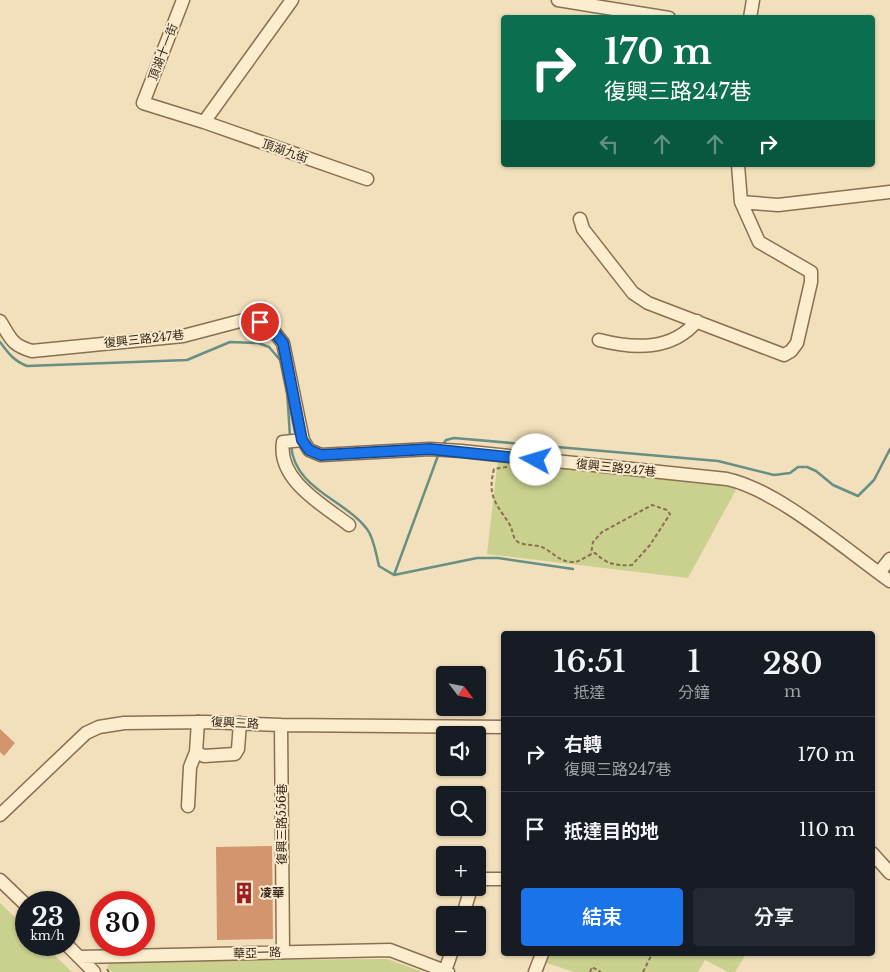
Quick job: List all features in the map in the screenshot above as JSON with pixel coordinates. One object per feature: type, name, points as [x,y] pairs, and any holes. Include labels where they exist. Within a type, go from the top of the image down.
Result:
[{"type":"street","name":"頂湖十一街","points":[[143,103],[183,0]]},
{"type":"street","points":[[204,122],[292,0]]},
{"type":"street","points":[[558,0],[650,15]]},
{"type":"street","points":[[751,15],[754,0]]},
{"type":"street","name":"頂湖九街","points":[[143,103],[204,122],[367,179]]},
{"type":"street","points":[[580,219],[583,229],[633,293],[648,303],[784,355],[791,351],[797,343],[811,282],[811,272],[759,242],[741,202],[738,167]]},
{"type":"street","points":[[741,202],[778,205],[890,192]]},
{"type":"street","name":"復興三路247巷","points":[[0,321],[10,340],[20,348],[32,351],[183,336],[244,320],[260,322],[275,333],[283,343],[295,440],[309,450],[321,455],[430,449],[727,479],[747,484],[791,510],[885,577]]},
{"type":"street","points":[[599,340],[618,345],[661,345],[687,333],[697,321]]},
{"type":"street","points":[[295,440],[283,442],[281,453],[301,488],[349,525]]},
{"type":"street","points":[[885,577],[890,559]]},
{"type":"street","points":[[188,806],[190,767],[196,752],[198,722]]},
{"type":"street","name":"復興三路","points":[[0,815],[86,733],[99,727],[124,723],[198,722],[281,725],[501,727]]},
{"type":"street","points":[[196,752],[204,756],[234,754],[238,749],[240,723]]},
{"type":"street","name":"復興三路556巷","points":[[281,725],[283,952]]},
{"type":"street","points":[[875,856],[890,873]]},
{"type":"street","points":[[486,879],[501,879]]},
{"type":"street","points":[[0,880],[15,894]]},
{"type":"street","name":"華亞一路","points":[[80,957],[390,950],[447,972]]},
{"type":"street","points":[[447,972],[451,956]]},
{"type":"street","points":[[536,972],[541,956]]},
{"type":"street","points":[[80,957],[100,971]]},
{"type":"path","points":[[515,466],[494,469],[491,492],[500,511],[512,527],[515,539],[520,543],[536,544],[561,559],[572,562],[583,560],[595,553],[613,566],[632,565],[650,545],[670,514],[667,510],[652,505],[602,532],[593,542],[591,554]]},
{"type":"path","points":[[643,972],[651,956]]},
{"type":"path","points":[[590,972],[592,967],[601,972]]},
{"type":"path","points":[[100,971],[110,972]]},
{"type":"green space","points":[[498,459],[738,486],[688,578],[487,554]]},
{"type":"green space","points":[[0,903],[15,917],[15,956],[55,956],[72,972],[0,972]]},
{"type":"green space","points":[[547,956],[745,956],[735,972],[728,972],[705,960],[698,972],[574,972],[544,962]]},
{"type":"green space","points":[[387,959],[423,972],[112,972],[107,967],[112,961]]},
{"type":"building","points":[[0,729],[15,743],[4,756],[0,752]]},
{"type":"building","name":"凌華","points":[[272,846],[273,939],[217,940],[216,847]]},
{"type":"waterway","points":[[0,342],[18,362],[27,366],[187,360],[230,342],[258,343],[269,347],[281,361]]},
{"type":"waterway","points":[[287,390],[290,437]]},
{"type":"waterway","points":[[442,446],[446,440],[454,438],[718,461],[774,475],[790,473],[798,467],[807,467],[816,471],[833,485],[858,496],[874,480],[890,449]]},
{"type":"waterway","points":[[291,445],[294,460],[301,472],[310,483],[346,509],[367,529],[373,541],[379,566],[394,575],[477,558],[498,558],[573,569]]},
{"type":"waterway","points":[[394,575],[439,453]]},
{"type":"place","name":"凌華","points":[[244,893]]},
{"type":"route","points":[[260,322],[275,333],[283,343],[302,440],[309,450],[321,455],[430,449],[536,460]]}]
